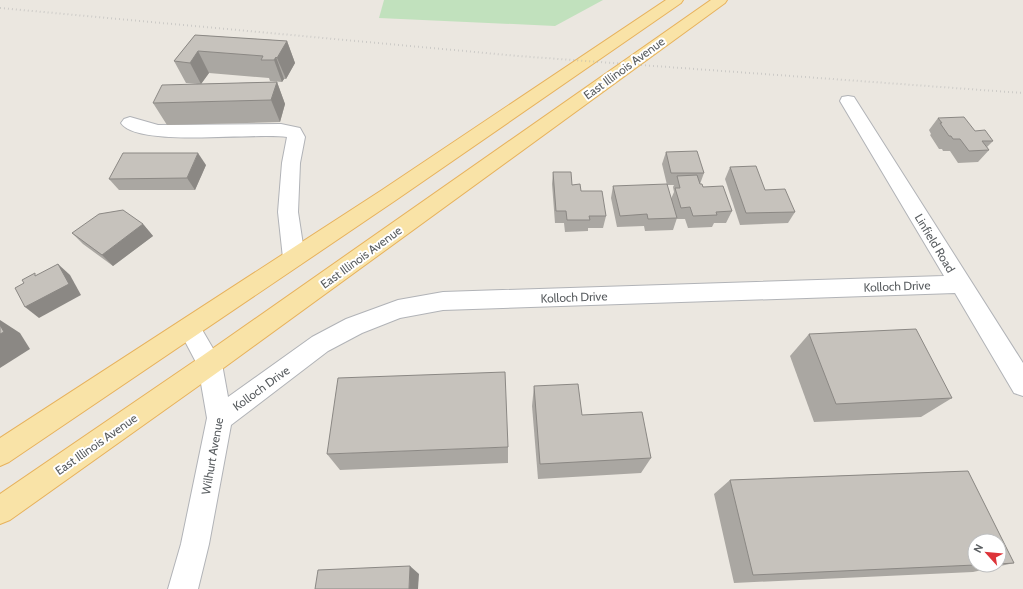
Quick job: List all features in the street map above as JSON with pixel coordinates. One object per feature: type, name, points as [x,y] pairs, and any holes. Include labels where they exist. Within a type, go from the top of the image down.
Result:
[{"type":"main road","points":[[0,454],[294,258],[676,0]]},
{"type":"main road","name":"East Illinois Avenue","points":[[0,510],[210,364],[720,0]]},
{"type":"street","name":"Linfield Road","points":[[848,101],[959,284],[1023,385]]},
{"type":"street","points":[[130,123],[142,128],[158,131],[281,130],[294,132],[296,137],[291,163],[288,212],[294,258]]},
{"type":"street","name":"Kolloch Drive","points":[[220,418],[320,344],[354,326],[398,309],[443,301],[959,284]]},
{"type":"street","name":"Wilhurt Avenue","points":[[183,589],[195,544],[220,418],[210,364],[189,328]]},
{"type":"green space","points":[[384,0],[603,0],[555,26],[379,18]]},
{"type":"building","points":[[195,35],[287,41],[277,58],[276,57],[274,60],[261,60],[263,56],[198,51],[190,63],[174,61]]},
{"type":"building","points":[[277,82],[271,100],[153,103],[162,85]]},
{"type":"building","points":[[964,117],[975,131],[985,130],[993,141],[982,141],[989,150],[969,151],[960,139],[953,139],[949,136],[938,118]]},
{"type":"building","points":[[697,151],[704,173],[671,173],[666,152]]},
{"type":"building","points":[[123,153],[198,153],[187,178],[109,179]]},
{"type":"building","points":[[756,166],[765,190],[785,189],[795,212],[746,213],[730,167]]},
{"type":"building","points":[[553,172],[571,172],[572,185],[580,184],[581,191],[602,191],[606,216],[589,216],[590,220],[567,220],[566,211],[556,211]]},
{"type":"building","points":[[697,175],[700,184],[702,184],[703,187],[723,186],[732,211],[716,212],[717,215],[693,216],[690,207],[681,208],[675,188],[680,188],[677,176]]},
{"type":"building","points":[[667,184],[677,218],[648,219],[647,214],[620,216],[613,186]]},
{"type":"building","points":[[123,210],[143,224],[102,255],[72,233],[99,214]]},
{"type":"building","points":[[58,264],[69,284],[25,307],[15,288],[24,283],[22,280],[35,273],[35,276]]},
{"type":"building","points":[[0,325],[4,332],[0,334]]},
{"type":"building","points":[[916,329],[952,398],[836,404],[809,334]]},
{"type":"building","points":[[505,372],[508,447],[327,454],[338,378]]},
{"type":"building","points":[[578,384],[582,415],[642,412],[651,458],[540,464],[534,386]]},
{"type":"building","points":[[968,471],[999,533],[967,533],[967,565],[753,575],[730,480]]},
{"type":"building","points":[[1007,549],[1014,563],[1007,563]]},
{"type":"building","points":[[410,566],[409,589],[315,589],[318,570]]},
{"type":"railway","points":[[0,8],[518,56],[1023,93]]}]
